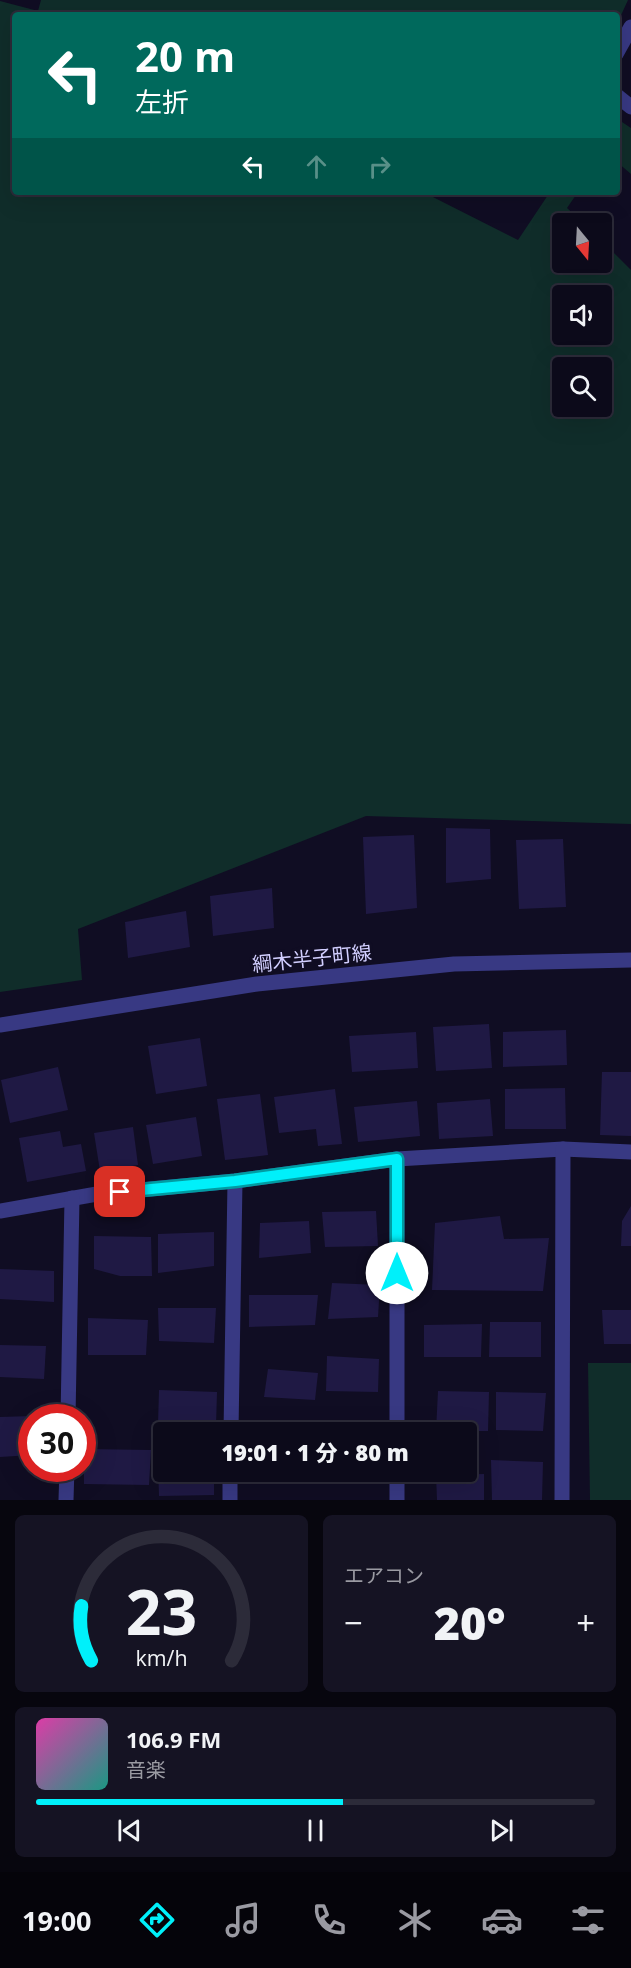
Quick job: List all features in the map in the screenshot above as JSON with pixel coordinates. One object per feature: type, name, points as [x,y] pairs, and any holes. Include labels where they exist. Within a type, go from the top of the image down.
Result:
[{"type":"street","points":[[620,47],[631,27]]},
{"type":"street","name":"綱木半子町線","points":[[0,1025],[257,984],[454,964],[631,960]]},
{"type":"street","points":[[0,1211],[97,1194],[235,1181],[397,1159],[562,1149],[631,1152]]},
{"type":"street","points":[[562,1149],[562,1500]]},
{"type":"street","points":[[397,1159],[397,1422]]},
{"type":"street","points":[[231,1422],[235,1181]]},
{"type":"street","points":[[68,1404],[72,1198]]},
{"type":"street","points":[[66,1500],[67,1482]]},
{"type":"street","points":[[230,1482],[230,1500]]},
{"type":"street","points":[[397,1482],[397,1500]]},
{"type":"green space","points":[[41,0],[628,0],[620,17],[620,12],[12,12],[12,195],[429,195],[518,240],[548,195],[576,195],[567,208],[572,213],[552,213],[552,273],[612,273],[612,251],[631,270],[631,824],[366,816],[78,929],[82,980],[0,992],[0,1],[38,11]]},
{"type":"green space","points":[[620,121],[631,128],[631,174],[620,165]]},
{"type":"green space","points":[[588,1363],[631,1363],[631,1500],[590,1500]]},
{"type":"building","points":[[446,828],[490,829],[491,879],[446,883]]},
{"type":"building","points":[[414,835],[417,908],[366,914],[363,837]]},
{"type":"building","points":[[563,839],[566,907],[519,909],[516,840]]},
{"type":"building","points":[[272,888],[274,928],[213,936],[210,896]]},
{"type":"building","points":[[186,911],[190,947],[128,958],[125,922]]},
{"type":"building","points":[[489,1024],[492,1068],[436,1071],[433,1027]]},
{"type":"building","points":[[566,1030],[567,1065],[503,1067],[503,1032]]},
{"type":"building","points":[[416,1032],[418,1068],[352,1072],[349,1036]]},
{"type":"building","points":[[200,1038],[207,1086],[156,1094],[148,1046]]},
{"type":"building","points":[[58,1067],[68,1110],[10,1123],[1,1080]]},
{"type":"building","points":[[602,1072],[631,1072],[631,1136],[600,1135]]},
{"type":"building","points":[[565,1088],[566,1129],[505,1129],[505,1089]]},
{"type":"building","points":[[335,1089],[342,1144],[318,1146],[316,1129],[279,1133],[274,1097]]},
{"type":"building","points":[[260,1094],[268,1155],[225,1160],[217,1099]]},
{"type":"building","points":[[490,1099],[493,1136],[439,1139],[437,1103]]},
{"type":"building","points":[[417,1101],[420,1136],[358,1142],[354,1107]]},
{"type":"building","points":[[196,1117],[202,1156],[153,1164],[146,1125]]},
{"type":"building","points":[[133,1127],[138,1165],[100,1171],[94,1133]]},
{"type":"building","points":[[60,1131],[63,1147],[81,1144],[86,1171],[27,1182],[19,1138]]},
{"type":"building","points":[[631,1206],[631,1246],[621,1246],[622,1221]]},
{"type":"building","points":[[376,1211],[378,1246],[325,1247],[322,1212]]},
{"type":"building","points":[[500,1216],[504,1239],[549,1238],[543,1291],[432,1290],[435,1223]]},
{"type":"building","points":[[309,1221],[311,1253],[259,1258],[260,1223]]},
{"type":"building","points":[[214,1232],[214,1266],[158,1273],[158,1234]]},
{"type":"building","points":[[94,1236],[151,1237],[152,1276],[120,1276],[94,1269]]},
{"type":"building","points":[[0,1269],[54,1271],[54,1302],[0,1299]]},
{"type":"building","points":[[332,1283],[380,1285],[378,1317],[328,1319]]},
{"type":"building","points":[[249,1295],[318,1295],[315,1325],[249,1327]]},
{"type":"building","points":[[158,1308],[216,1308],[214,1343],[159,1341]]},
{"type":"building","points":[[602,1310],[631,1310],[631,1344],[604,1344]]},
{"type":"building","points":[[88,1318],[148,1320],[146,1355],[88,1355]]},
{"type":"building","points":[[490,1322],[541,1322],[541,1357],[489,1357]]},
{"type":"building","points":[[482,1324],[481,1357],[424,1357],[424,1325]]},
{"type":"building","points":[[0,1345],[46,1346],[44,1379],[0,1377]]},
{"type":"building","points":[[327,1356],[379,1359],[378,1392],[326,1391]]},
{"type":"building","points":[[268,1369],[318,1373],[315,1400],[264,1397]]},
{"type":"building","points":[[159,1390],[217,1392],[216,1422],[158,1422]]},
{"type":"building","points":[[438,1391],[489,1392],[488,1431],[477,1431],[477,1422],[436,1422]]},
{"type":"building","points":[[496,1392],[546,1393],[543,1431],[496,1430]]},
{"type":"building","points":[[18,1416],[18,1456],[0,1457],[0,1417]]},
{"type":"building","points":[[96,1449],[151,1450],[149,1485],[84,1484],[84,1482],[96,1482]]},
{"type":"building","points":[[491,1460],[543,1462],[542,1500],[492,1500]]},
{"type":"building","points":[[477,1474],[484,1474],[484,1500],[437,1500],[436,1482],[477,1482]]},
{"type":"building","points":[[159,1482],[214,1482],[214,1495],[159,1496]]},
{"type":"route","points":[[120,1192],[235,1181],[397,1159],[397,1273]]}]
